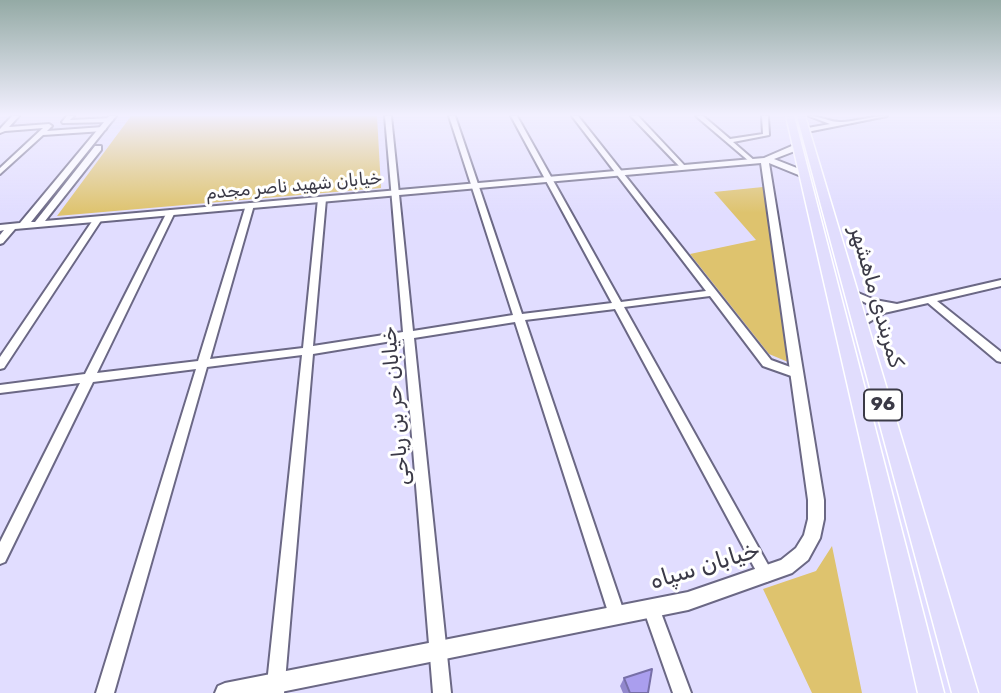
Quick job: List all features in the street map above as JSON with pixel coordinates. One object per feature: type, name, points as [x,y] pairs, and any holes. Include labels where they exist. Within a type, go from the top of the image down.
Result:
[{"type":"main road","name":"کمربندی ماهشهر","points":[[804,148],[804,174],[930,693]]},
{"type":"main road","name":"کمربندی ماهشهر","points":[[810,148],[965,693]]},
{"type":"street","points":[[0,172],[25,148]]},
{"type":"street","points":[[0,241],[18,226],[86,148]]},
{"type":"street","points":[[38,224],[98,148]]},
{"type":"street","name":"خیابان حر بن ریاحی","points":[[391,148],[442,693]]},
{"type":"street","points":[[462,148],[617,615]]},
{"type":"street","points":[[532,148],[766,575]]},
{"type":"street","points":[[599,148],[766,363],[797,374]]},
{"type":"street","points":[[665,148],[683,167]]},
{"type":"street","points":[[740,148],[759,160],[804,174]]},
{"type":"street","name":"خیابان شهید ناصر مجدم","points":[[0,228],[759,160],[775,148]]},
{"type":"street","name":"خیابان سپاه","points":[[225,693],[275,688],[438,650],[688,601],[786,567],[802,554],[812,538],[816,519],[797,374],[759,160]]},
{"type":"street","points":[[275,688],[322,199]]},
{"type":"street","points":[[105,693],[250,205]]},
{"type":"street","points":[[0,557],[171,212]]},
{"type":"street","points":[[0,365],[98,219]]},
{"type":"street","points":[[860,323],[881,311],[1001,283]]},
{"type":"street","points":[[0,389],[307,351],[517,318],[712,293]]},
{"type":"street","points":[[851,293],[873,303],[897,307]]},
{"type":"street","points":[[932,301],[1001,358]]},
{"type":"street","points":[[651,608],[682,693]]},
{"type":"shaded area","points":[[107,148],[379,148],[381,188],[57,216]]},
{"type":"shaded area","points":[[763,187],[788,362],[769,354],[690,254],[756,240],[714,192]]},
{"type":"shaded area","points":[[832,546],[862,693],[812,693],[763,589],[816,571]]},
{"type":"building","points":[[652,669],[648,693],[630,693],[624,678]]}]
